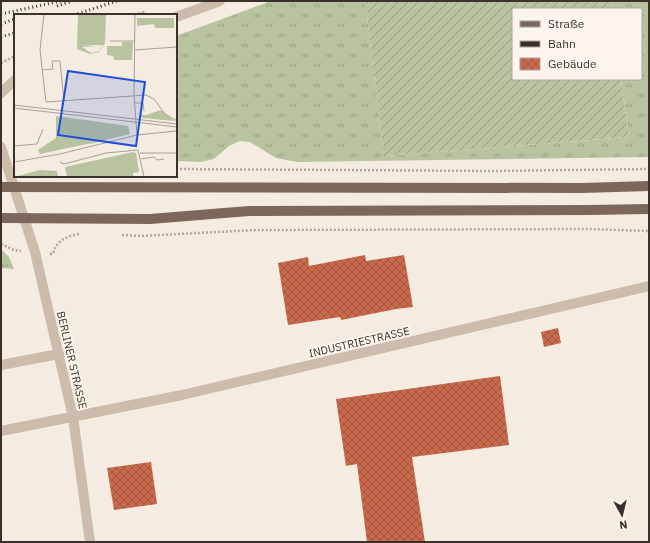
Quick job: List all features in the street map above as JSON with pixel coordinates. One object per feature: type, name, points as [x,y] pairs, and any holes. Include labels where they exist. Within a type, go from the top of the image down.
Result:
[{"type":"main road","points":[[1,187],[582,188],[649,186]]},
{"type":"main road","points":[[1,218],[150,219],[250,211],[649,209]]},
{"type":"street","points":[[177,17],[220,1]]},
{"type":"street","points":[[1,94],[14,81]]},
{"type":"street","name":"BERLINER STRASSE","points":[[1,147],[35,252],[74,417],[90,542]]},
{"type":"street","name":"INDUSTRIESTRASSE","points":[[1,431],[182,395],[649,288]]},
{"type":"street","points":[[1,366],[59,354]]},
{"type":"path","points":[[1,58],[2,63],[14,57]]},
{"type":"path","points":[[177,169],[494,171],[649,169]]},
{"type":"path","points":[[119,234],[141,236],[255,230],[590,229],[649,231]]},
{"type":"path","points":[[1,244],[14,250],[53,254],[55,246],[62,240],[70,236],[85,234]]},
{"type":"green space","points":[[271,1],[365,1],[384,156],[629,137],[621,80],[642,80],[642,8],[612,8],[611,1],[649,1],[649,157],[297,162],[276,158],[250,142],[240,141],[229,146],[214,159],[201,162],[177,161],[177,36]]},
{"type":"green space","points":[[365,1],[611,1],[612,8],[512,8],[512,80],[621,80],[629,137],[384,156]]},
{"type":"green space","points":[[1,249],[9,257],[14,269],[1,268]]},
{"type":"building","points":[[365,255],[366,261],[404,255],[413,307],[341,320],[340,317],[288,325],[278,263],[308,257],[309,266]]},
{"type":"building","points":[[558,328],[561,343],[544,347],[541,332]]},
{"type":"building","points":[[500,376],[509,445],[412,457],[425,542],[367,542],[357,464],[346,466],[336,399]]},
{"type":"building","points":[[151,462],[157,504],[114,510],[107,468]]},
{"type":"railway","points":[[1,14],[61,1]]},
{"type":"railway","points":[[57,6],[72,1]]},
{"type":"railway","points":[[77,14],[117,1]]},
{"type":"railway","points":[[1,24],[14,19]]},
{"type":"railway","points":[[1,37],[14,33]]}]
